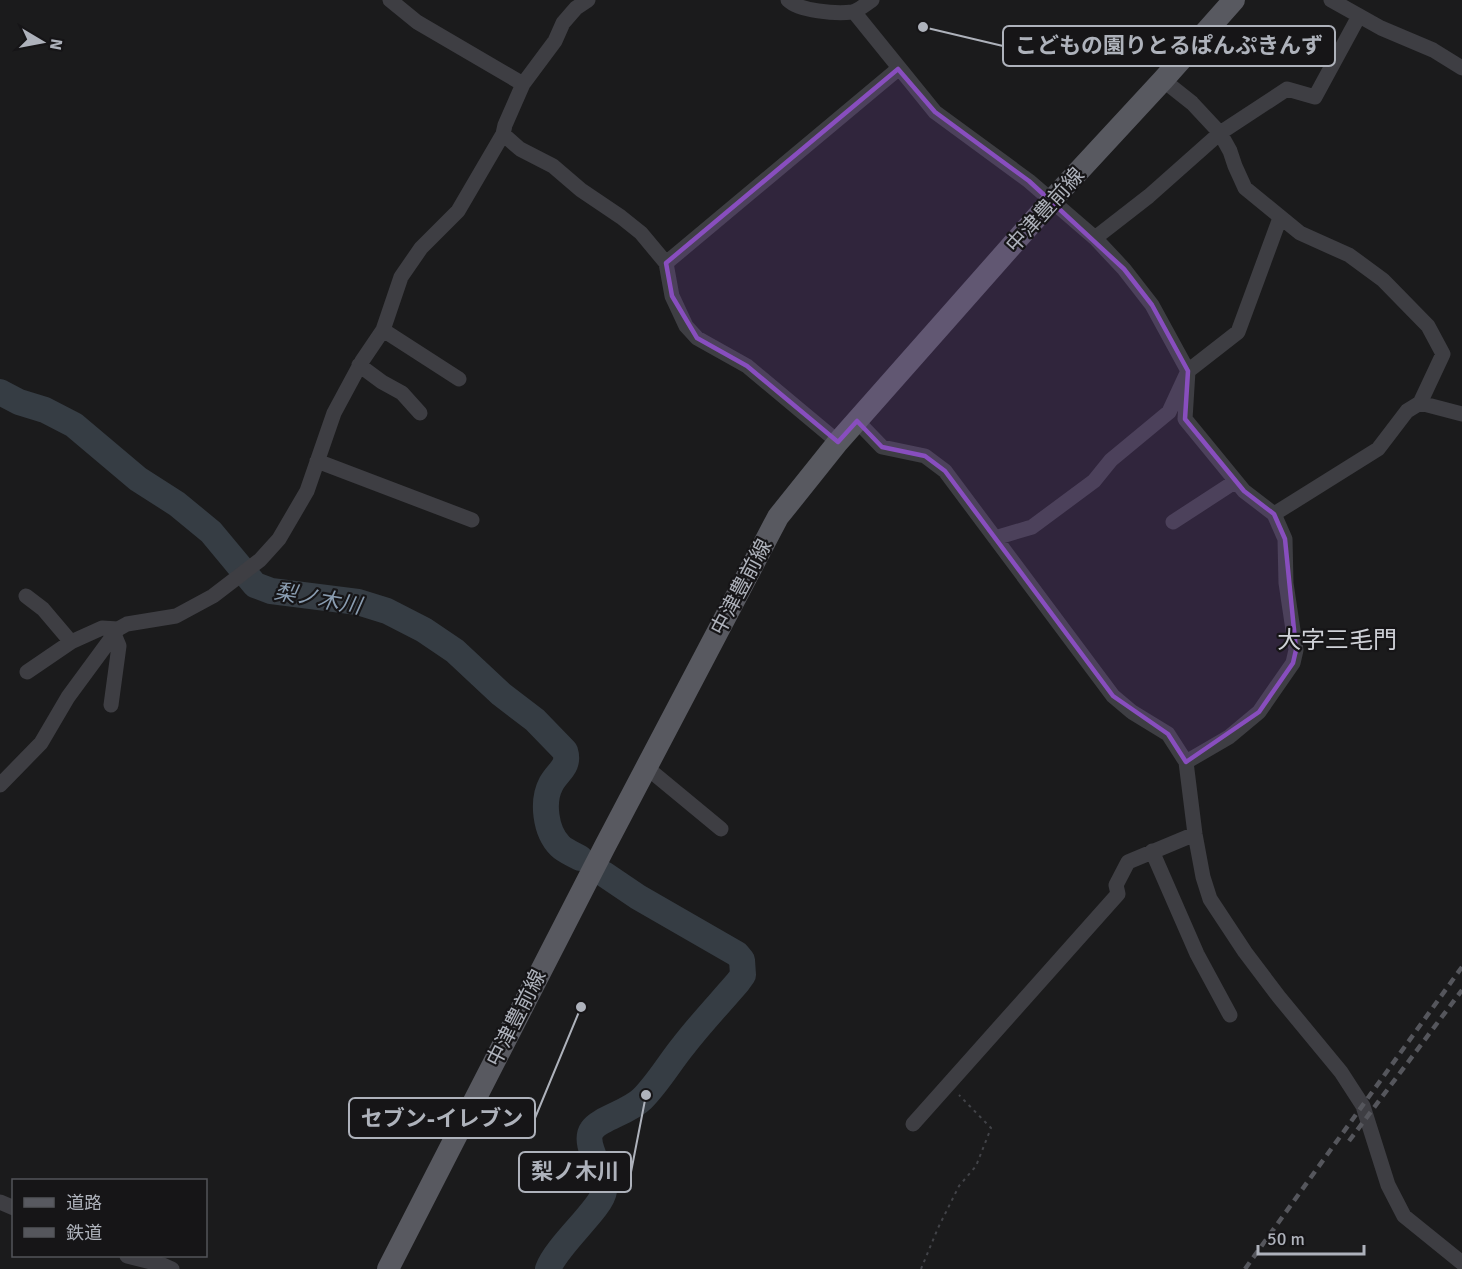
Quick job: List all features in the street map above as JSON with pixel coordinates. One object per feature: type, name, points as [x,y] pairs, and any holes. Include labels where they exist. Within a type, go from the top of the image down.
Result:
[{"type":"main road","name":"中津豊前線","points":[[388,1269],[646,767],[778,517],[856,421],[1052,200],[1234,0]]},
{"type":"street","points":[[390,0],[417,22],[523,84]]},
{"type":"street","points":[[0,785],[41,743],[68,697],[116,632],[127,624],[176,616],[213,596],[260,560],[279,539],[307,490],[334,413],[359,365],[383,330],[401,277],[421,248],[458,211],[503,135],[523,84],[555,40],[563,23],[576,8],[588,0]]},
{"type":"street","points":[[788,0],[791,4],[803,8],[854,12],[872,0]]},
{"type":"street","points":[[1331,0],[1381,28],[1433,50],[1462,68]]},
{"type":"street","points":[[854,12],[935,112],[1052,200],[1095,238],[1124,269],[1152,305],[1188,370],[1185,419],[1244,491],[1274,514],[1285,539],[1286,584],[1296,650],[1293,663],[1259,712],[1229,737],[1186,762]]},
{"type":"street","points":[[1095,238],[1149,196],[1220,133],[1287,88],[1315,97],[1359,16]]},
{"type":"street","points":[[666,263],[898,69]]},
{"type":"street","points":[[1163,80],[1192,103],[1220,133],[1245,188],[1300,233],[1349,255],[1383,280],[1428,326],[1443,354],[1420,403],[1407,411],[1378,449],[1274,514]]},
{"type":"street","points":[[503,135],[520,149],[553,166],[581,190],[641,233],[666,263],[672,296],[686,326],[697,338],[747,366],[838,442]]},
{"type":"street","points":[[995,538],[1032,527],[1094,481],[1111,460],[1169,412],[1188,370],[1238,332],[1280,218]]},
{"type":"street","points":[[383,330],[459,379]]},
{"type":"street","points":[[359,365],[402,393],[420,413]]},
{"type":"street","points":[[1420,403],[1462,414]]},
{"type":"street","points":[[856,421],[882,447],[924,456],[945,471],[1113,696],[1132,712],[1168,734],[1186,762],[1195,834],[1203,877],[1210,899],[1225,924],[1341,1072],[1363,1106],[1388,1185],[1404,1216],[1462,1263]]},
{"type":"street","points":[[317,461],[472,520]]},
{"type":"street","points":[[1173,522],[1236,481]]},
{"type":"street","points":[[26,596],[43,609],[71,642]]},
{"type":"street","points":[[27,672],[71,642],[102,628],[116,632]]},
{"type":"street","points":[[111,705],[119,646],[116,632]]},
{"type":"street","points":[[646,767],[721,828]]},
{"type":"street","points":[[913,1124],[1118,894],[1116,885],[1128,862],[1195,834]]},
{"type":"street","points":[[1152,851],[1197,954],[1230,1015]]},
{"type":"street","points":[[131,1257],[172,1269]]},
{"type":"path","points":[[921,1269],[959,1186],[976,1166],[991,1128],[948,1084]]},
{"type":"highlighted area","points":[[898,69],[935,112],[1029,181],[1124,269],[1152,305],[1188,371],[1185,419],[1244,491],[1274,514],[1285,539],[1296,650],[1293,663],[1259,712],[1186,762],[1168,734],[1113,696],[945,471],[925,456],[882,447],[857,421],[838,442],[747,366],[697,338],[672,296],[666,263]]},
{"type":"waterway","name":"梨ノ木川","points":[[0,392],[19,402],[45,410],[74,425],[138,479],[177,504],[211,532],[255,585],[271,591],[358,602],[387,611],[424,630],[455,651],[501,694],[535,720],[565,751],[565,765],[548,791],[546,816],[555,840],[562,848],[580,858]]},
{"type":"waterway","name":"梨ノ木川","points":[[548,1269],[560,1249],[596,1207],[604,1191],[602,1176],[590,1143],[592,1130],[601,1122],[630,1108],[642,1099],[690,1037],[743,975],[742,960],[737,954],[638,897],[604,874]]},
{"type":"railway","points":[[1245,1269],[1462,967]]},
{"type":"railway","points":[[1349,1141],[1462,990]]},
{"type":"place","name":"こどもの園りとるぱんぷきんず","points":[[923,27]]},
{"type":"place","name":"セブン-イレブン","points":[[581,1007]]},
{"type":"place","name":"梨ノ木川","points":[[646,1095]]},
{"type":"district","name":"大字三毛門","points":[[1337,640]]}]
